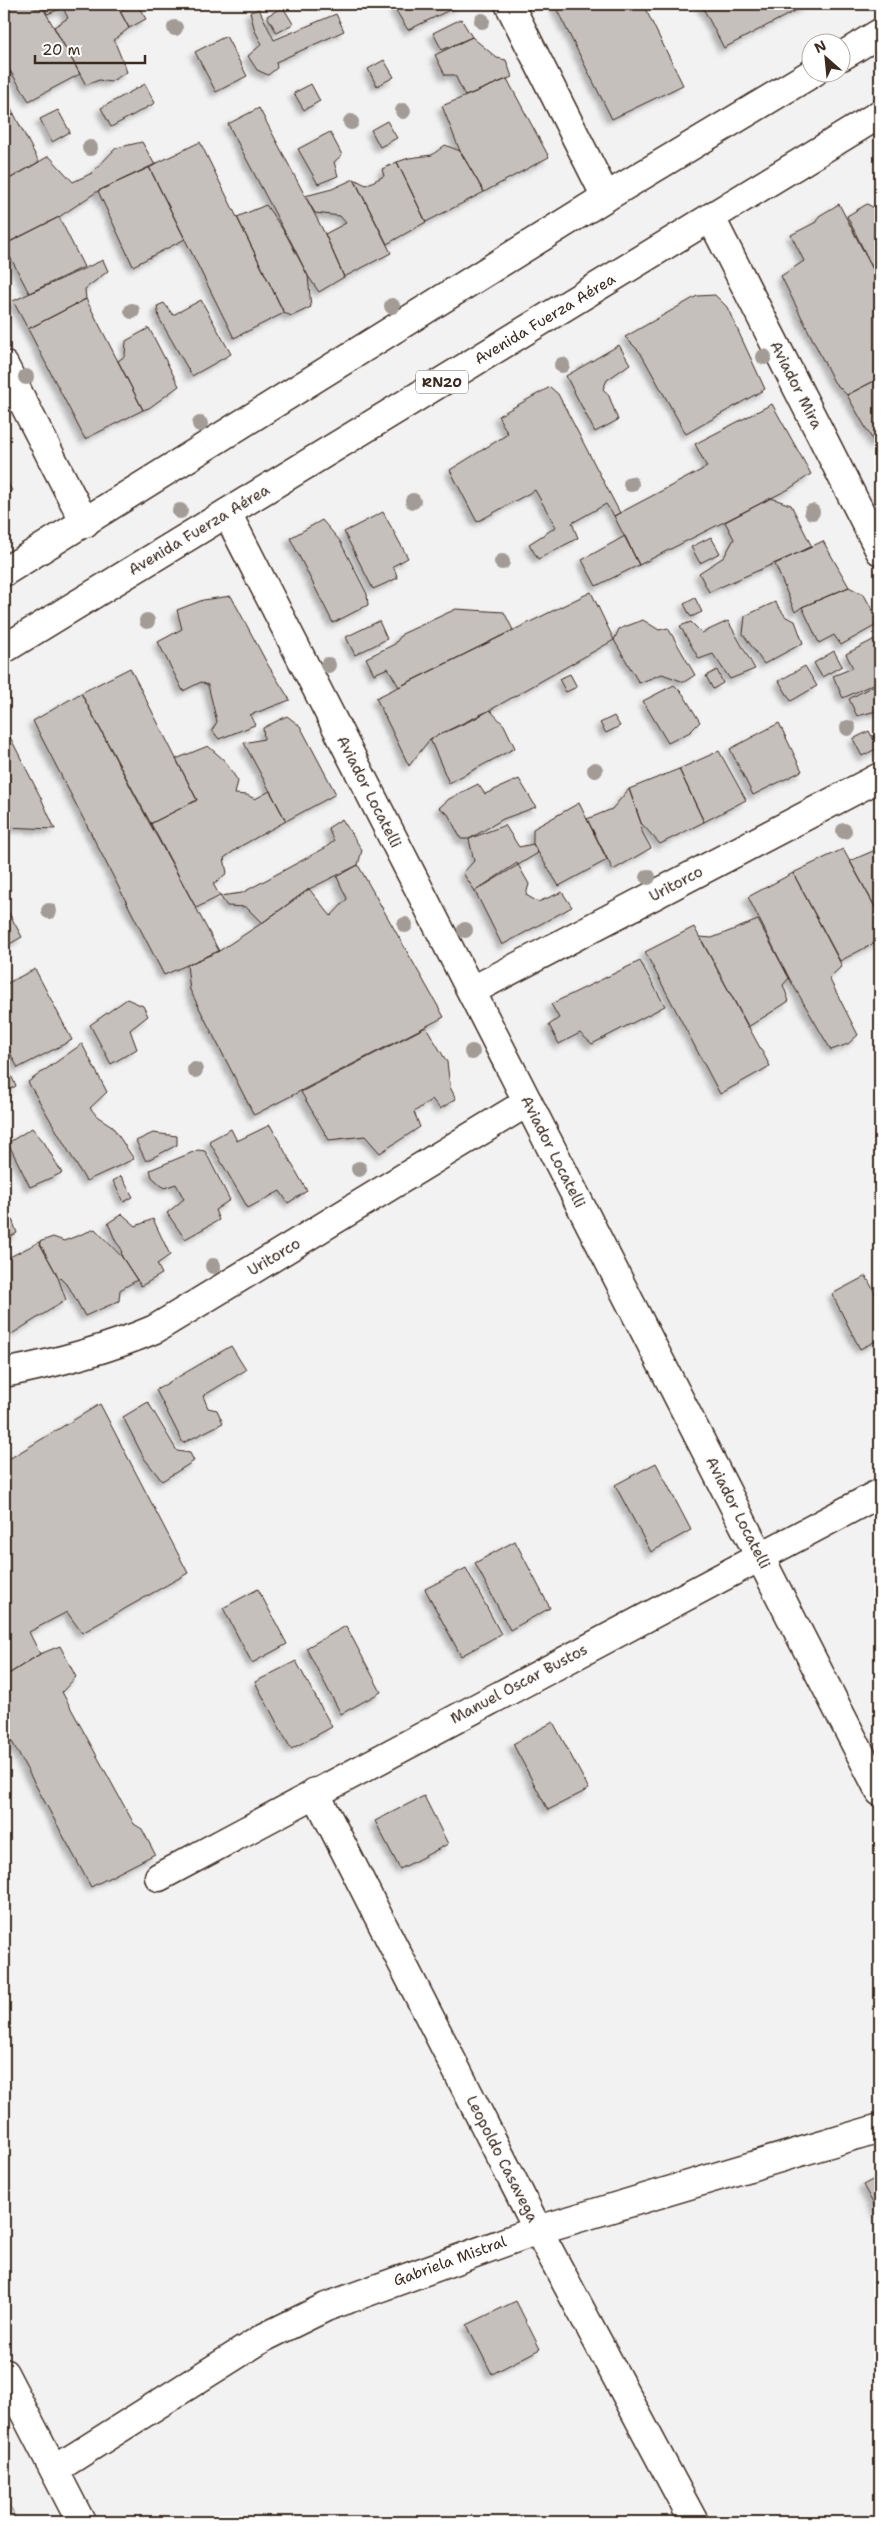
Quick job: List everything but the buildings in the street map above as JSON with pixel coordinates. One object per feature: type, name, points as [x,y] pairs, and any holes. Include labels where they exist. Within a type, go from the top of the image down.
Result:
[{"type":"street","points":[[509,4],[606,197]]},
{"type":"street","points":[[852,50],[880,33]]},
{"type":"street","points":[[4,572],[606,197],[802,79]]},
{"type":"street","name":"Avenida Fuerza Aérea","points":[[4,649],[880,114]]},
{"type":"street","name":"Aviador Mira","points":[[711,218],[880,551]]},
{"type":"street","points":[[4,366],[85,523]]},
{"type":"street","name":"Aviador Locatelli","points":[[227,513],[880,1792]]},
{"type":"street","name":"Uritorco","points":[[471,991],[880,777]]},
{"type":"street","name":"Uritorco","points":[[4,1373],[52,1364],[119,1345],[155,1329],[528,1102]]},
{"type":"street","name":"Manuel Oscar Bustos","points":[[159,1877],[315,1792],[880,1493]]},
{"type":"street","name":"Leopoldo Casavega","points":[[315,1792],[538,2230],[694,2522]]},
{"type":"street","name":"Gabriela Mistral","points":[[54,2470],[263,2338],[326,2306],[538,2230],[880,2128]]},
{"type":"street","points":[[4,2373],[81,2522]]},
{"type":"shaded area","points":[[4,2495],[18,2522],[4,2522]]}]
